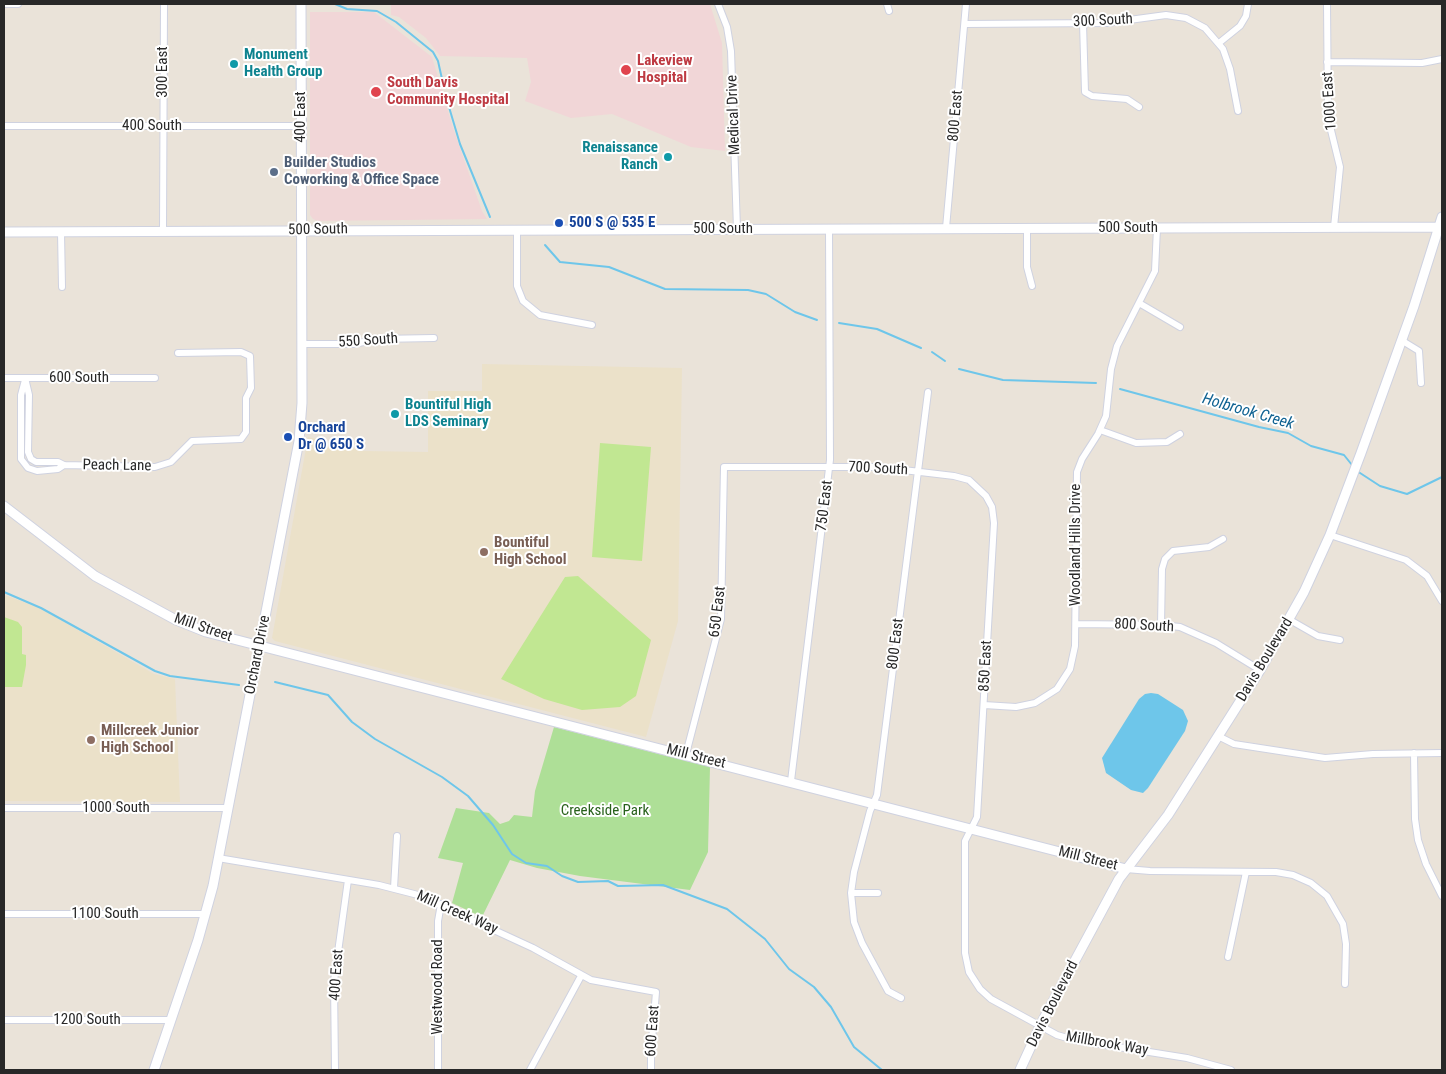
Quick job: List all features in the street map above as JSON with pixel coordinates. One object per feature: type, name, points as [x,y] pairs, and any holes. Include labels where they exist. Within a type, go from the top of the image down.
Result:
[{"type":"street","points":[[4,4],[18,4]]},
{"type":"street","name":"300 East","points":[[163,231],[164,4]]},
{"type":"street","name":"400 East","points":[[301,4],[301,230]]},
{"type":"street","name":"Medical Drive","points":[[718,4],[727,27],[731,51],[737,229]]},
{"type":"street","points":[[887,4],[889,11]]},
{"type":"street","name":"800 East","points":[[946,228],[966,4]]},
{"type":"street","points":[[1220,43],[1240,26],[1246,16],[1248,4]]},
{"type":"street","name":"1000 East","points":[[1327,4],[1328,118],[1340,167],[1334,227]]},
{"type":"street","name":"300 South","points":[[965,24],[1124,22],[1166,15],[1179,16],[1199,24],[1220,43],[1228,62],[1238,111]]},
{"type":"street","points":[[1083,23],[1085,92],[1092,96],[1127,98],[1139,107]]},
{"type":"street","points":[[1327,62],[1422,63],[1442,59]]},
{"type":"street","name":"400 South","points":[[4,126],[301,126]]},
{"type":"street","name":"Davis Boulevard","points":[[1020,1070],[1040,1026],[1126,869],[1160,827],[1290,620],[1330,535],[1349,485],[1441,227],[1442,217]]},
{"type":"street","name":"500 South","points":[[4,232],[1441,227]]},
{"type":"street","points":[[1027,228],[1027,267],[1032,286]]},
{"type":"street","name":"Woodland Hills Drive","points":[[984,705],[1023,706],[1041,700],[1052,693],[1070,669],[1075,654],[1076,624],[1076,478],[1082,459],[1100,430],[1107,408],[1114,355],[1121,335],[1155,271],[1157,228]]},
{"type":"street","name":"750 East","points":[[791,781],[830,467],[829,229]]},
{"type":"street","name":"Orchard Drive","points":[[154,1070],[206,914],[299,441],[302,344],[301,230]]},
{"type":"street","points":[[517,230],[517,286],[523,301],[540,315],[592,325]]},
{"type":"street","points":[[60,232],[62,287]]},
{"type":"street","points":[[1139,303],[1180,327]]},
{"type":"street","name":"550 South","points":[[302,344],[354,344],[378,339],[434,338]]},
{"type":"street","points":[[1401,340],[1419,351],[1421,383]]},
{"type":"street","name":"Peach Lane","points":[[25,378],[29,395],[28,454],[36,462],[58,462],[64,465],[155,467],[171,462],[192,441],[244,438],[246,398],[251,388],[250,356],[241,352],[178,353]]},
{"type":"street","name":"600 South","points":[[4,378],[155,378]]},
{"type":"street","name":"800 East","points":[[901,998],[888,991],[862,943],[854,922],[852,893],[854,872],[874,802],[878,795],[928,392]]},
{"type":"street","points":[[1100,430],[1136,443],[1167,442],[1180,434]]},
{"type":"street","name":"700 South","points":[[724,467],[878,467],[918,471],[968,480],[981,490],[990,502]]},
{"type":"street","name":"650 East","points":[[686,754],[721,619],[724,467]]},
{"type":"street","name":"850 East","points":[[971,828],[976,817],[984,705],[994,523],[990,502]]},
{"type":"street","name":"Mill Street","points":[[4,506],[80,565],[128,596],[193,627],[874,802],[1126,869],[1293,875],[1311,883],[1327,896],[1339,915],[1345,934],[1345,984]]},
{"type":"street","points":[[1330,535],[1406,560],[1426,576],[1442,601]]},
{"type":"street","points":[[1161,624],[1162,569],[1164,559],[1178,549],[1209,547],[1223,539]]},
{"type":"street","points":[[1290,620],[1318,636],[1340,640]]},
{"type":"street","name":"800 South","points":[[1076,624],[1161,624],[1180,627],[1203,636],[1260,670]]},
{"type":"street","points":[[1218,736],[1234,744],[1325,758],[1373,754],[1442,753]]},
{"type":"street","points":[[1414,753],[1415,819],[1418,840],[1426,864],[1442,896]]},
{"type":"street","name":"1000 South","points":[[4,808],[228,808]]},
{"type":"street","name":"Millbrook Way","points":[[971,828],[965,842],[965,953],[969,972],[985,994],[1040,1026],[1074,1040],[1187,1058],[1231,1070]]},
{"type":"street","points":[[394,888],[397,836]]},
{"type":"street","name":"Mill Creek Way","points":[[218,858],[394,888],[441,904],[533,948],[582,976],[603,984],[656,992]]},
{"type":"street","points":[[1228,957],[1246,872]]},
{"type":"street","name":"400 East","points":[[335,1070],[334,982],[348,880]]},
{"type":"street","points":[[852,893],[878,893]]},
{"type":"street","name":"Westwood Road","points":[[438,1070],[438,921],[441,904]]},
{"type":"street","name":"1100 South","points":[[4,914],[206,914]]},
{"type":"street","points":[[530,1070],[582,976]]},
{"type":"street","name":"600 East","points":[[651,1070],[656,992]]},
{"type":"street","name":"1200 South","points":[[4,1020],[171,1020]]},
{"type":"shaded area","name":"Lakeview Hospital","points":[[391,4],[710,4],[722,43],[725,151],[691,147],[612,114],[571,118],[525,101],[531,82],[527,58],[440,56],[426,38],[399,17],[391,15]]},
{"type":"shaded area","name":"South Davis Community Hospital","points":[[310,12],[374,12],[432,57],[453,128],[482,211],[487,219],[318,221],[313,219],[310,215]]},
{"type":"shaded area","name":"Bountiful High School","points":[[482,364],[682,368],[678,621],[646,737],[275,641],[272,638],[308,437],[364,451],[428,452],[428,391],[482,391]]},
{"type":"shaded area","name":"Millcreek Junior High School","points":[[4,595],[38,607],[154,674],[175,679],[180,802],[4,801]]},
{"type":"green space","points":[[600,443],[651,447],[642,561],[592,557]]},
{"type":"green space","points":[[578,576],[651,640],[636,696],[620,707],[582,710],[544,699],[501,679],[565,577]]},
{"type":"green space","points":[[4,617],[18,622],[22,627],[22,654],[26,655],[26,665],[22,687],[4,687]]},
{"type":"green space","name":"Creekside Park","points":[[554,727],[710,767],[708,852],[690,890],[580,876],[537,868],[510,860],[482,917],[452,903],[463,863],[438,858],[456,808],[489,813],[500,824],[509,821],[514,815],[532,817],[535,791]]},
{"type":"water","points":[[1145,694],[1158,694],[1183,710],[1188,721],[1185,731],[1143,793],[1131,790],[1106,773],[1102,758],[1139,699]]},
{"type":"waterway","name":"Holbrook Creek","points":[[335,4],[347,9],[377,11],[396,22],[433,52],[438,61],[444,88]]},
{"type":"waterway","name":"Holbrook Creek","points":[[446,97],[460,144],[490,217]]},
{"type":"waterway","name":"Holbrook Creek","points":[[545,245],[560,262],[609,267],[665,289],[748,290],[766,294],[795,312],[817,320]]},
{"type":"waterway","name":"Holbrook Creek","points":[[839,323],[877,329],[921,348]]},
{"type":"waterway","points":[[932,352],[945,361]]},
{"type":"waterway","name":"Holbrook Creek","points":[[959,369],[1003,380],[1096,383]]},
{"type":"waterway","name":"Holbrook Creek","points":[[1120,389],[1259,427],[1288,433],[1311,446],[1344,455],[1352,465]]},
{"type":"waterway","name":"Holbrook Creek","points":[[1357,471],[1380,486],[1407,494],[1442,477]]},
{"type":"waterway","points":[[4,592],[41,608],[155,671],[170,676],[239,685]]},
{"type":"waterway","points":[[275,682],[328,695],[352,722],[375,739],[442,777],[468,796],[493,825],[512,854],[526,863],[547,866],[562,876],[578,882],[608,881],[618,886],[663,885],[727,909],[765,939],[789,969],[814,987],[831,1007],[854,1047],[882,1070]]},
{"type":"place","name":"Monument Health Group","points":[[234,64]]},
{"type":"place","name":"Lakeview Hospital","points":[[626,70]]},
{"type":"place","name":"South Davis Community Hospital","points":[[376,92]]},
{"type":"place","name":"Renaissance Ranch","points":[[668,157]]},
{"type":"place","name":"Builder Studios Coworking & Office Space","points":[[274,172]]},
{"type":"place","name":"500 S @ 535 E","points":[[559,223]]},
{"type":"place","name":"Bountiful High LDS Seminary","points":[[395,414]]},
{"type":"place","name":"Orchard Dr @ 650 S","points":[[288,437]]},
{"type":"place","name":"Bountiful High School","points":[[484,552]]},
{"type":"place","name":"Millcreek Junior High School","points":[[91,740]]}]
